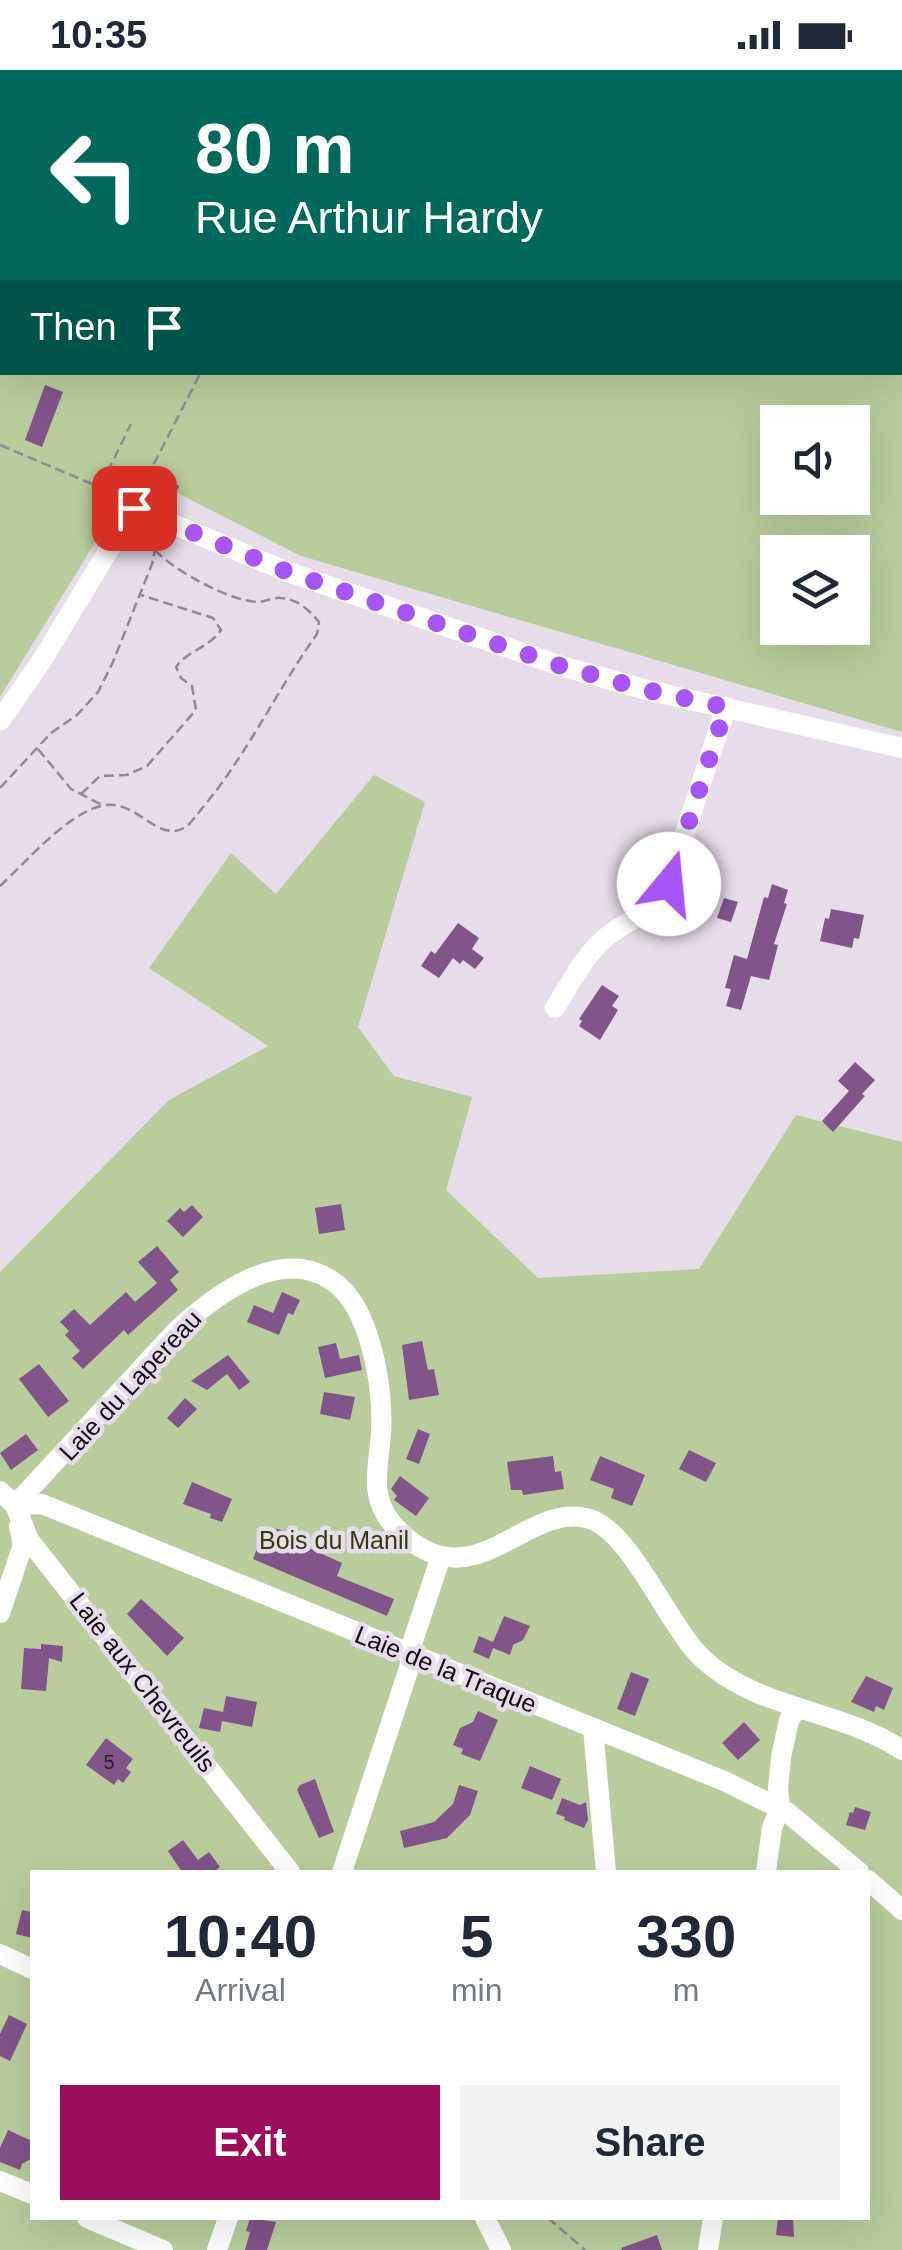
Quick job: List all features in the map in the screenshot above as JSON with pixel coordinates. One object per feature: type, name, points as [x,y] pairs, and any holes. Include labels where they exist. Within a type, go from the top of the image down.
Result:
[{"type":"street","points":[[0,720],[137,509],[288,572],[561,666],[647,690],[902,748]]},
{"type":"street","points":[[555,1008],[597,942],[616,927],[660,910],[726,707]]},
{"type":"street","name":"Laie du Lapereau","points":[[8,1498],[203,1307],[240,1282],[261,1274],[313,1272],[345,1292],[368,1334],[381,1406],[375,1478],[380,1505],[404,1536],[442,1556]]},
{"type":"street","points":[[0,1613],[23,1545],[8,1498]]},
{"type":"street","name":"Laie de la Traque","points":[[8,1498],[42,1504],[724,1781],[780,1808],[857,1870]]},
{"type":"street","name":"Laie aux Chevreuils","points":[[8,1498],[29,1540],[288,1870]]},
{"type":"street","points":[[343,1870],[442,1556],[468,1556],[492,1550],[559,1519],[594,1521],[618,1540],[685,1637],[707,1662],[798,1708],[902,1750]]},
{"type":"street","points":[[766,1870],[772,1828],[780,1808],[778,1790],[789,1720],[798,1708]]},
{"type":"street","points":[[593,1728],[606,1870]]},
{"type":"street","points":[[870,1882],[902,1910]]},
{"type":"street","points":[[0,1954],[30,1968]]},
{"type":"street","points":[[0,2180],[30,2193]]},
{"type":"street","points":[[92,2220],[163,2250]]},
{"type":"street","points":[[217,2250],[227,2220]]},
{"type":"street","points":[[485,2220],[501,2250]]},
{"type":"street","points":[[708,2250],[712,2220]]},
{"type":"path","points":[[137,509],[200,375]]},
{"type":"path","points":[[96,484],[131,424]]},
{"type":"path","points":[[0,444],[96,484],[137,509],[154,550],[169,566],[236,596],[258,602],[280,598],[306,606],[319,622],[317,634],[218,788],[186,828],[170,832],[156,828],[141,814],[123,806],[102,805],[79,814],[0,886]]},
{"type":"path","points":[[0,788],[98,692],[140,596],[154,550]]},
{"type":"path","points":[[81,794],[100,776],[127,775],[146,766],[196,710],[192,686],[181,678],[176,666],[182,658],[213,642],[221,630],[213,618],[140,596]]},
{"type":"path","points":[[37,748],[71,789],[102,805]]},
{"type":"path","points":[[550,2220],[585,2250]]},
{"type":"green space","points":[[0,375],[902,375],[902,732],[301,556],[138,473],[0,697]]},
{"type":"green space","name":"Bois du Manil","points":[[374,775],[425,802],[358,1027],[394,1076],[472,1097],[446,1190],[538,1278],[699,1269],[796,1115],[902,1142],[902,2250],[0,2250],[0,1272],[169,1100],[268,1046],[149,968],[231,853],[276,894]]},
{"type":"building","points":[[45,385],[63,392],[42,447],[25,440]]},
{"type":"building","points":[[162,477],[179,486],[170,506],[152,497]]},
{"type":"building","points":[[772,884],[788,890],[769,980],[751,976],[741,1010],[726,1006],[731,989],[725,988],[734,955],[747,959],[764,897],[768,898]]},
{"type":"building","points":[[724,898],[738,902],[731,922],[717,918]]},
{"type":"building","points":[[831,909],[864,915],[859,939],[854,938],[852,948],[820,941]]},
{"type":"building","points":[[458,923],[479,938],[472,949],[484,958],[475,969],[453,958],[439,978],[421,966]]},
{"type":"building","points":[[602,985],[619,996],[612,1006],[618,1010],[600,1040],[579,1026],[579,1019]]},
{"type":"building","points":[[855,1062],[875,1080],[833,1132],[822,1121],[849,1091],[838,1081]]},
{"type":"building","points":[[341,1204],[345,1230],[319,1234],[315,1208]]},
{"type":"building","points":[[192,1205],[203,1217],[183,1237],[167,1221],[180,1208],[184,1212]]},
{"type":"building","points":[[157,1246],[179,1272],[170,1280],[178,1290],[128,1335],[124,1330],[83,1369],[72,1358],[80,1351],[65,1335],[69,1331],[60,1322],[74,1309],[90,1325],[126,1292],[135,1302],[157,1283],[138,1262]]},
{"type":"building","points":[[282,1292],[300,1300],[293,1315],[288,1313],[279,1335],[247,1322],[254,1305],[273,1313]]},
{"type":"building","points":[[422,1341],[428,1370],[434,1369],[439,1395],[409,1400],[402,1345]]},
{"type":"building","points":[[336,1343],[340,1359],[359,1355],[362,1370],[325,1378],[318,1347]]},
{"type":"building","points":[[228,1355],[250,1382],[239,1390],[227,1374],[207,1390],[191,1381]]},
{"type":"building","points":[[39,1364],[69,1401],[48,1417],[19,1379]]},
{"type":"building","points":[[324,1392],[355,1397],[350,1420],[320,1414]]},
{"type":"building","points":[[185,1398],[197,1409],[178,1428],[167,1418]]},
{"type":"building","points":[[418,1429],[430,1434],[419,1464],[406,1459]]},
{"type":"building","points":[[26,1434],[38,1450],[11,1470],[0,1453]]},
{"type":"building","points":[[689,1450],[716,1463],[706,1482],[679,1469]]},
{"type":"building","points":[[553,1456],[555,1472],[561,1471],[564,1489],[523,1495],[522,1490],[511,1490],[507,1462]]},
{"type":"building","points":[[600,1456],[645,1475],[632,1506],[611,1498],[614,1489],[590,1480]]},
{"type":"building","points":[[400,1476],[429,1498],[416,1516],[394,1500],[397,1496],[391,1489]]},
{"type":"building","points":[[192,1482],[232,1499],[222,1522],[183,1504]]},
{"type":"building","points":[[271,1528],[292,1532],[289,1539],[342,1563],[337,1576],[394,1599],[387,1616],[253,1559],[261,1538],[266,1539]]},
{"type":"building","points":[[141,1599],[184,1638],[167,1656],[127,1614]]},
{"type":"building","points":[[504,1616],[530,1626],[523,1640],[513,1645],[510,1655],[493,1648],[489,1659],[473,1652],[479,1636],[493,1642]]},
{"type":"building","points":[[41,1644],[63,1646],[62,1662],[49,1658],[46,1691],[21,1689],[24,1648],[41,1649]]},
{"type":"building","points":[[631,1672],[649,1679],[635,1716],[617,1709]]},
{"type":"building","points":[[866,1676],[893,1688],[884,1710],[876,1706],[874,1712],[851,1702]]},
{"type":"building","points":[[226,1696],[257,1702],[252,1727],[222,1721],[220,1732],[199,1728],[204,1708],[223,1712]]},
{"type":"building","points":[[478,1711],[498,1720],[480,1761],[461,1754],[463,1749],[453,1745],[460,1728],[473,1722]]},
{"type":"building","points":[[744,1722],[760,1740],[738,1760],[722,1743]]},
{"type":"building","points":[[106,1738],[133,1759],[126,1768],[131,1772],[123,1783],[118,1779],[114,1785],[86,1765]]},
{"type":"building","points":[[530,1766],[561,1779],[552,1800],[521,1788]]},
{"type":"building","points":[[315,1779],[334,1832],[319,1838],[297,1790]]},
{"type":"building","points":[[459,1785],[478,1791],[470,1815],[447,1838],[404,1848],[400,1831],[434,1822],[453,1804]]},
{"type":"building","points":[[562,1798],[580,1805],[586,1802],[588,1820],[584,1828],[556,1814]]},
{"type":"building","points":[[855,1807],[871,1812],[865,1830],[846,1825]]},
{"type":"building","points":[[183,1840],[198,1860],[209,1852],[220,1867],[181,1870],[168,1851]]},
{"type":"building","points":[[22,1910],[30,1912],[30,1938],[16,1934]]},
{"type":"building","points":[[9,2015],[27,2024],[10,2061],[0,2056],[0,2034]]},
{"type":"building","points":[[8,2130],[30,2140],[30,2159],[20,2170],[0,2162],[0,2148]]},
{"type":"building","points":[[249,2220],[276,2222],[267,2250],[245,2250],[250,2232],[246,2231]]},
{"type":"building","points":[[778,2220],[793,2220],[794,2237],[776,2235]]},
{"type":"building","points":[[657,2235],[662,2250],[621,2248]]},
{"type":"route","points":[[134,508],[288,572],[561,666],[726,707],[669,884]]}]
